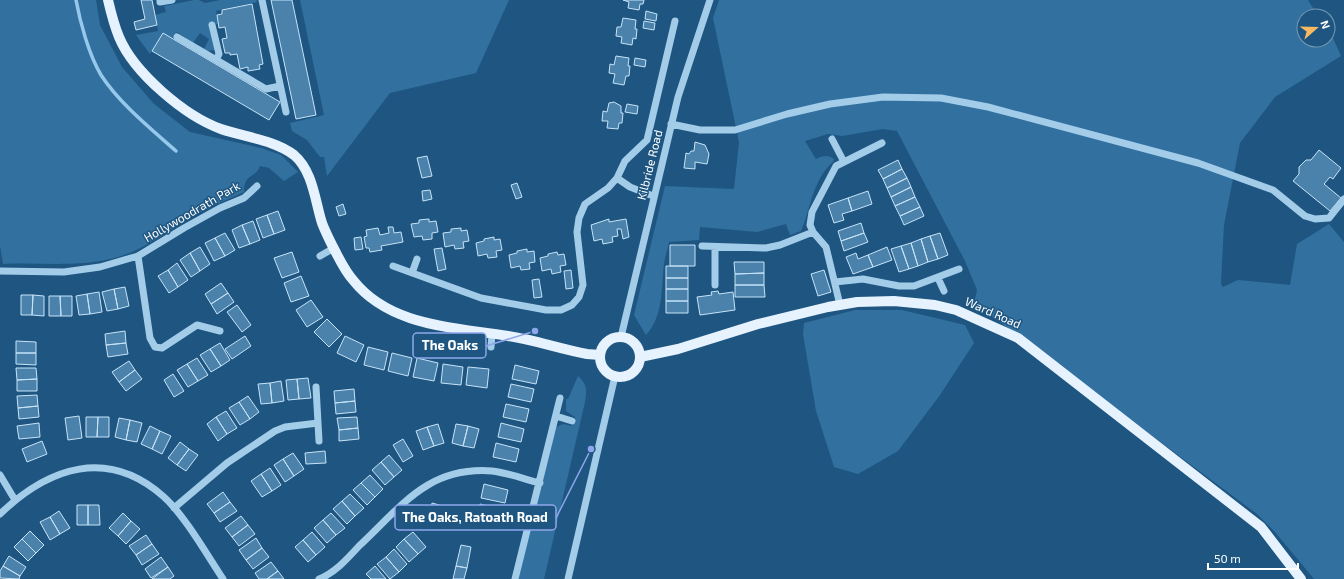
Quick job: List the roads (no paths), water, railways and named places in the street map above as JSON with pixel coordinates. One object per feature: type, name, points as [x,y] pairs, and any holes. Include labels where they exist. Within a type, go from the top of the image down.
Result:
[{"type":"main road","points":[[108,0],[112,19],[119,39],[129,55],[163,92],[189,112],[212,125],[286,150],[300,161],[308,176],[323,225],[342,265],[353,281],[381,305],[421,322],[534,341],[562,350],[600,355]]},
{"type":"main road","name":"Ward Road","points":[[640,357],[678,349],[734,330],[840,305],[873,301],[935,305],[956,310],[1018,338],[1260,528],[1301,579]]},
{"type":"main road","points":[[621,337],[632,341],[636,345],[640,357],[637,368],[633,373],[627,376],[615,376],[606,370],[600,355],[602,349],[609,340],[621,337]]},
{"type":"street","points":[[160,0],[160,2],[172,0]]},
{"type":"street","points":[[262,0],[286,112]]},
{"type":"street","name":"Kilbride Road","points":[[621,337],[635,283],[653,196],[678,97],[710,0]]},
{"type":"street","points":[[393,266],[481,298],[546,310],[561,310],[572,305],[579,297],[583,285],[577,232],[579,218],[585,204],[608,188],[617,178],[625,161],[647,140],[675,21]]},
{"type":"street","points":[[212,25],[219,54],[216,60]]},
{"type":"street","points":[[672,34],[680,37]]},
{"type":"street","points":[[177,36],[266,89],[280,86]]},
{"type":"street","points":[[671,124],[700,130],[735,130],[787,114],[830,104],[883,97],[941,98],[988,107],[1198,163],[1273,190],[1305,216],[1316,219],[1329,218],[1344,199]]},
{"type":"street","points":[[832,139],[844,162]]},
{"type":"street","points":[[840,305],[826,247],[813,232],[810,225],[812,212],[830,174],[836,166],[882,143]]},
{"type":"street","points":[[617,178],[630,187],[653,196]]},
{"type":"street","name":"Hollywoodrath Park","points":[[0,271],[64,272],[100,267],[138,256],[220,208],[244,198],[257,186]]},
{"type":"street","points":[[702,246],[766,248],[780,245],[813,232]]},
{"type":"street","points":[[714,247],[715,285]]},
{"type":"street","points":[[320,256],[334,248]]},
{"type":"street","name":"Hollywoodrath Park","points":[[138,256],[150,338],[155,347],[162,348],[197,325],[220,331]]},
{"type":"street","points":[[412,273],[417,259]]},
{"type":"street","points":[[835,282],[863,279],[899,286],[914,286],[959,269]]},
{"type":"street","points":[[938,278],[944,291]]},
{"type":"street","points":[[491,347],[492,334]]},
{"type":"street","points":[[568,579],[615,376]]},
{"type":"street","points":[[316,387],[320,441]]},
{"type":"street","points":[[514,579],[540,483],[560,398]]},
{"type":"street","points":[[556,416],[572,421]]},
{"type":"street","points":[[174,508],[227,463],[275,431],[285,427],[318,423]]},
{"type":"street","points":[[0,514],[15,500],[34,486],[60,473],[87,469],[112,470],[132,475],[147,484],[174,508],[223,579]]},
{"type":"street","points":[[320,579],[335,570],[409,498],[435,480],[451,474],[469,471],[487,471],[540,483]]},
{"type":"street","points":[[0,475],[15,500]]},
{"type":"waterway","points":[[76,0],[86,38],[101,75],[126,106],[176,151]]},
{"type":"place","name":"The Oaks","points":[[535,331]]},
{"type":"place","name":"The Oaks, Ratoath Road","points":[[591,449]]}]
